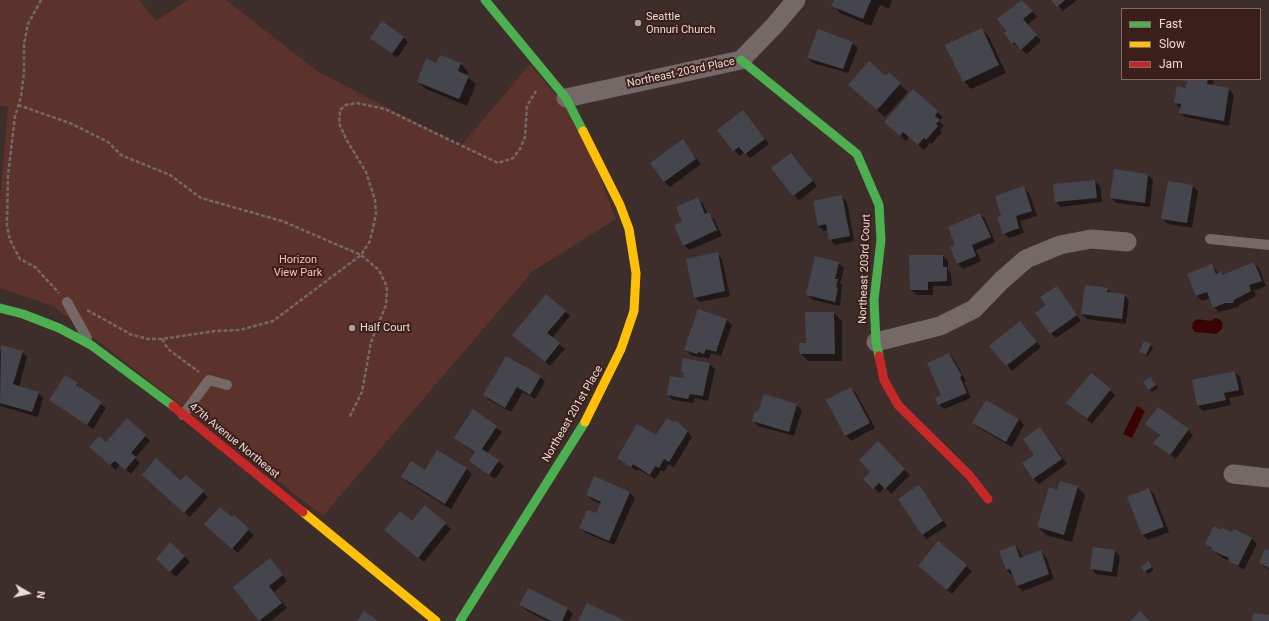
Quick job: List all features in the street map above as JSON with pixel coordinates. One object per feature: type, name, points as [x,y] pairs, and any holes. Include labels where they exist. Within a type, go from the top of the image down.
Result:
[{"type":"street","name":"Northeast 201st Place","points":[[460,621],[584,424],[611,374],[634,311],[636,273],[629,229],[620,205],[566,98],[485,0]]},
{"type":"street","name":"Northeast 203rd Place","points":[[566,98],[741,60],[774,26],[796,0]]},
{"type":"street","name":"Northeast 203rd Court","points":[[741,60],[857,154],[868,176],[879,205],[880,240],[874,300],[876,342],[884,380],[898,405],[969,475],[988,499]]},
{"type":"street","points":[[876,342],[940,326],[967,312],[974,308],[1026,259],[1060,245],[1091,239],[1127,242]]},
{"type":"street","name":"47th Avenue Northeast","points":[[0,308],[23,314],[59,328],[91,345],[183,415],[436,621]]},
{"type":"street","points":[[1234,474],[1269,478]]},
{"type":"lane","points":[[1210,238],[1269,245]]},
{"type":"lane","points":[[67,302],[91,345]]},
{"type":"lane","points":[[183,415],[209,380],[227,385]]},
{"type":"path","points":[[41,0],[28,24],[24,44],[24,72],[15,116],[8,176],[7,226],[10,240],[20,259],[35,267],[67,302],[77,302],[86,309],[132,335],[148,339],[162,339],[215,331],[240,330],[273,321],[361,255],[370,241],[376,214],[375,200],[366,172],[346,139],[340,123],[340,110],[346,105],[358,102],[384,109],[498,163],[512,158],[520,149],[525,137],[527,106],[538,88]]},
{"type":"path","points":[[18,105],[70,123],[108,142],[121,155],[170,175],[201,198],[282,221],[361,255],[379,270],[387,287],[386,304],[371,342],[362,392],[349,418]]},
{"type":"path","points":[[162,339],[168,349],[209,380]]},
{"type":"green space","name":"Horizon View Park","points":[[0,0],[139,0],[156,21],[188,0],[226,0],[317,71],[461,146],[530,64],[579,123],[616,219],[533,271],[323,516],[53,306],[0,288],[0,200],[8,107],[0,105]]},
{"type":"shaded area","points":[[1215,318],[1219,319],[1223,323],[1222,329],[1216,334],[1195,332],[1192,328],[1193,322],[1197,319],[1211,321]]},
{"type":"shaded area","points":[[1137,406],[1145,411],[1132,438],[1123,434]]},
{"type":"building","points":[[834,0],[871,0],[863,19],[831,6]]},
{"type":"building","points":[[1022,0],[1033,11],[1023,19],[1037,35],[1021,50],[1014,42],[1012,44],[1004,33],[1007,31],[997,19]]},
{"type":"building","points":[[1051,0],[1065,0],[1057,7]]},
{"type":"building","points":[[382,21],[404,37],[392,54],[370,38]]},
{"type":"building","points":[[982,28],[999,65],[963,82],[945,45]]},
{"type":"building","points":[[818,29],[853,42],[843,69],[807,58]]},
{"type":"building","points":[[440,55],[461,63],[458,71],[469,76],[459,99],[417,82],[426,58],[436,63]]},
{"type":"building","points":[[869,61],[886,76],[889,72],[901,83],[877,110],[848,85]]},
{"type":"building","points":[[1208,80],[1207,84],[1229,88],[1224,121],[1179,113],[1181,104],[1174,103],[1177,86],[1185,88],[1187,82],[1184,81]]},
{"type":"building","points":[[913,89],[938,111],[935,116],[940,120],[936,124],[938,126],[926,140],[924,138],[918,145],[903,132],[900,136],[884,122]]},
{"type":"building","points":[[743,110],[765,139],[745,154],[739,147],[733,151],[717,130]]},
{"type":"building","points":[[683,139],[696,159],[664,182],[650,163]]},
{"type":"building","points":[[791,153],[813,181],[793,196],[771,168]]},
{"type":"building","points":[[1114,169],[1148,174],[1145,203],[1110,198]]},
{"type":"building","points":[[1095,180],[1097,198],[1055,202],[1053,184]]},
{"type":"building","points":[[1168,181],[1193,185],[1187,223],[1161,219]]},
{"type":"building","points":[[1024,186],[1032,211],[1016,216],[1019,228],[1003,234],[997,217],[1001,216],[995,196]]},
{"type":"building","points":[[842,195],[850,236],[829,240],[826,224],[818,226],[813,201]]},
{"type":"building","points":[[698,197],[705,214],[709,212],[717,230],[683,246],[674,225],[682,222],[676,207]]},
{"type":"building","points":[[980,213],[991,237],[972,245],[976,256],[957,264],[950,247],[955,245],[948,227]]},
{"type":"building","points":[[718,252],[725,291],[694,298],[686,259]]},
{"type":"building","points":[[909,255],[943,255],[943,267],[947,267],[947,281],[928,282],[928,290],[910,290]]},
{"type":"building","points":[[815,256],[839,262],[835,279],[838,279],[836,287],[838,288],[835,302],[806,295]]},
{"type":"building","points":[[1254,262],[1262,281],[1249,285],[1251,291],[1234,300],[1233,303],[1225,303],[1213,308],[1207,292],[1196,296],[1187,274],[1212,264],[1216,274],[1221,272],[1222,275]]},
{"type":"building","points":[[1085,285],[1108,288],[1107,292],[1125,294],[1122,319],[1081,314]]},
{"type":"building","points":[[1057,286],[1077,315],[1050,334],[1035,313],[1046,305],[1040,297]]},
{"type":"building","points":[[546,294],[566,311],[547,333],[560,343],[545,362],[512,335]]},
{"type":"building","points":[[698,309],[727,319],[716,352],[706,349],[704,354],[698,352],[697,354],[684,350]]},
{"type":"building","points":[[805,312],[834,312],[835,354],[800,354],[799,343],[806,343]]},
{"type":"building","points":[[1020,321],[1037,342],[1006,366],[989,346]]},
{"type":"building","points":[[1144,341],[1151,344],[1146,355],[1139,352]]},
{"type":"building","points":[[1,345],[23,351],[13,384],[39,392],[32,412],[0,403]]},
{"type":"building","points":[[949,353],[962,376],[960,377],[967,393],[938,405],[935,398],[941,395],[927,363]]},
{"type":"building","points":[[506,356],[541,376],[530,395],[517,387],[505,408],[483,395]]},
{"type":"building","points":[[683,358],[710,363],[703,396],[690,394],[688,399],[667,395],[670,376],[683,378],[684,373],[681,372]]},
{"type":"building","points":[[1235,371],[1239,390],[1224,393],[1226,400],[1197,406],[1192,380]]},
{"type":"building","points":[[1091,373],[1111,389],[1087,419],[1066,403]]},
{"type":"building","points":[[65,375],[78,383],[76,385],[102,402],[87,425],[49,400]]},
{"type":"building","points":[[1150,377],[1156,385],[1149,390],[1143,382]]},
{"type":"building","points":[[851,387],[870,423],[845,436],[826,400]]},
{"type":"building","points":[[764,394],[797,404],[789,432],[752,421],[755,411],[758,412]]},
{"type":"building","points":[[986,400],[1019,419],[1006,442],[972,423]]},
{"type":"building","points":[[1158,407],[1189,429],[1170,455],[1153,443],[1160,435],[1145,424]]},
{"type":"building","points":[[473,409],[497,426],[482,449],[499,460],[489,475],[469,461],[475,452],[454,438]]},
{"type":"building","points":[[127,418],[146,435],[131,453],[136,457],[125,470],[115,461],[110,465],[89,447],[99,436],[106,442]]},
{"type":"building","points":[[667,418],[674,422],[675,420],[688,431],[669,462],[664,459],[659,468],[655,466],[650,475],[633,464],[631,467],[617,458],[637,424],[656,435]]},
{"type":"building","points":[[1040,427],[1062,459],[1033,479],[1022,463],[1034,455],[1023,439]]},
{"type":"building","points":[[878,441],[905,469],[885,489],[879,483],[873,489],[863,479],[870,472],[859,460]]},
{"type":"building","points":[[437,450],[467,468],[445,504],[401,477],[411,461],[425,470]]},
{"type":"building","points":[[156,458],[181,481],[186,475],[204,491],[184,513],[142,475]]},
{"type":"building","points":[[594,476],[630,492],[609,541],[579,528],[587,510],[596,513],[601,502],[586,495]]},
{"type":"building","points":[[1060,481],[1078,486],[1064,535],[1037,527],[1049,487],[1057,490]]},
{"type":"building","points":[[919,485],[943,521],[922,535],[898,499]]},
{"type":"building","points":[[1149,488],[1164,527],[1142,535],[1127,497]]},
{"type":"building","points":[[425,505],[446,523],[418,558],[384,530],[400,511],[412,521]]},
{"type":"building","points":[[220,507],[232,517],[234,515],[249,529],[232,549],[204,524]]},
{"type":"building","points":[[1214,526],[1221,530],[1222,528],[1232,532],[1234,529],[1252,538],[1238,566],[1228,561],[1229,558],[1211,550],[1212,548],[1205,544]]},
{"type":"building","points":[[938,541],[967,565],[947,590],[918,566]]},
{"type":"building","points":[[170,542],[185,556],[170,572],[156,559]]},
{"type":"building","points":[[1015,545],[1020,558],[1041,550],[1049,574],[1017,586],[1010,569],[1006,570],[999,551]]},
{"type":"building","points":[[1093,547],[1115,550],[1112,572],[1090,569]]},
{"type":"building","points":[[1265,549],[1269,550],[1269,568],[1259,563]]},
{"type":"building","points":[[270,558],[283,575],[269,586],[282,603],[259,621],[233,587]]},
{"type":"building","points":[[1148,561],[1152,567],[1144,572],[1141,567]]},
{"type":"building","points":[[528,588],[568,608],[562,621],[551,621],[519,605]]},
{"type":"building","points":[[587,603],[625,621],[578,621]]},
{"type":"building","points":[[364,611],[378,621],[357,621]]},
{"type":"building","points":[[1140,611],[1150,621],[1130,621]]},
{"type":"building","points":[[1253,613],[1269,615],[1269,621],[1252,621]]},
{"type":"traffic: fast","points":[[485,0],[566,98],[583,131]]},
{"type":"traffic: fast","points":[[741,60],[857,154],[879,205],[881,240],[874,300],[876,342],[879,356]]},
{"type":"traffic: fast","points":[[0,308],[23,314],[59,328],[91,345],[173,406]]},
{"type":"traffic: fast","points":[[460,621],[585,422]]},
{"type":"traffic: slow","points":[[583,131],[620,205],[629,229],[636,273],[634,311],[621,349],[585,422]]},
{"type":"traffic: slow","points":[[303,512],[436,621]]},
{"type":"traffic: jam","points":[[879,356],[884,380],[898,405],[969,475],[988,499]]},
{"type":"traffic: jam","points":[[173,406],[303,512]]},
{"type":"place","name":"Seattle Onnuri Church","points":[[638,23]]},
{"type":"place","name":"Half Court","points":[[352,328]]}]
